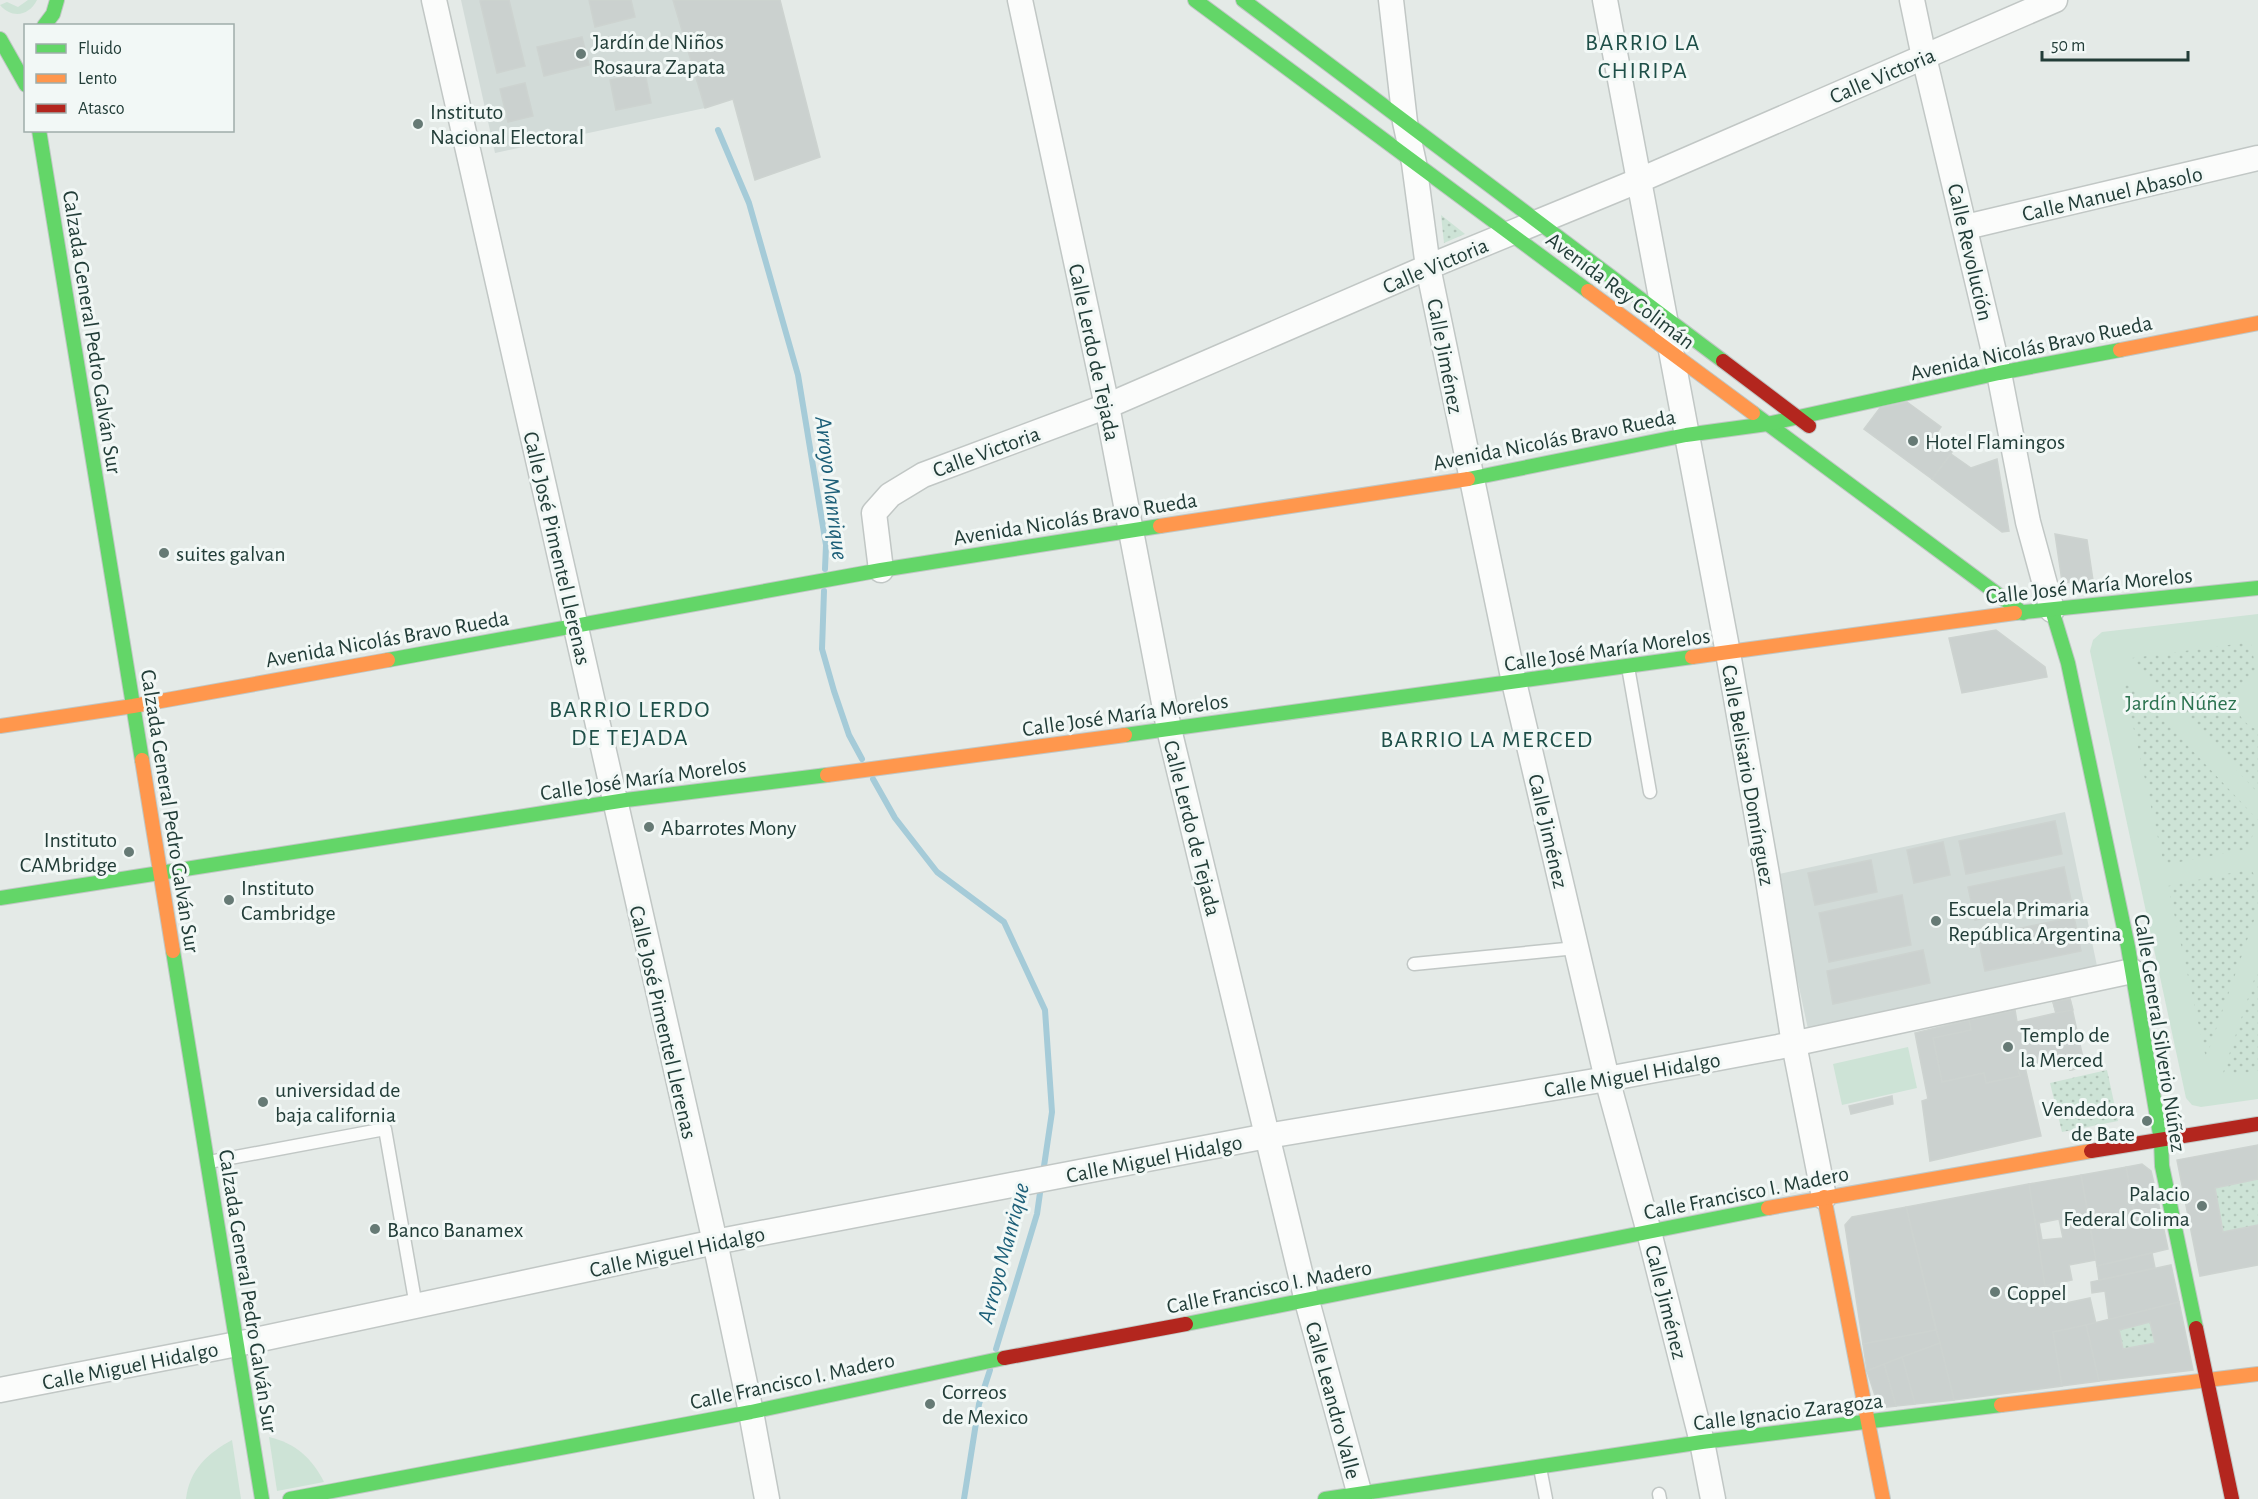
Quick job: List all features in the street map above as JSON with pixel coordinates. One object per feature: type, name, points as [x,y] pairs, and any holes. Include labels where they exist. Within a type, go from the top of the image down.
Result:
[{"type":"street","points":[[47,24],[57,5],[57,0]]},
{"type":"street","name":"Calle José Pimentel Llerenas","points":[[434,0],[715,1242],[767,1499]]},
{"type":"street","name":"Calle Lerdo de Tejada","points":[[1020,0],[1107,406],[1169,729],[1307,1301]]},
{"type":"street","name":"Avenida Rey Colimán","points":[[1195,0],[2023,613]]},
{"type":"street","name":"Avenida Rey Colimán","points":[[1243,0],[1816,432]]},
{"type":"street","name":"Calle Jiménez","points":[[1391,0],[1405,122],[1414,163],[1428,267],[1471,478],[1515,682],[1607,1079],[1649,1232],[1702,1442],[1713,1499]]},
{"type":"street","name":"Calle Belisario Domínguez","points":[[1605,0],[1728,653],[1794,1044],[1824,1197]]},
{"type":"street","name":"Calle Revolución","points":[[1912,0],[1999,373],[2044,604]]},
{"type":"street","name":"Calle Victoria","points":[[881,570],[874,513],[890,495],[923,475],[1107,406],[1428,267],[1640,180],[2055,0]]},
{"type":"street","points":[[0,33],[14,37]]},
{"type":"street","points":[[0,39],[24,81]]},
{"type":"street","name":"Calzada General Pedro Galván Sur","points":[[39,132],[262,1499]]},
{"type":"street","name":"Calle Manuel Abasolo","points":[[1966,227],[2258,158]]},
{"type":"street","name":"Avenida Nicolás Bravo Rueda","points":[[0,726],[133,706],[881,570],[1471,478],[1686,435],[1767,424],[1999,373],[2258,323]]},
{"type":"street","name":"Calle José María Morelos","points":[[0,898],[614,802],[839,774],[2023,613],[2044,604],[2258,588]]},
{"type":"street","name":"Calle General Silverio Núñez","points":[[2044,604],[2068,663],[2132,971],[2161,1140],[2162,1166],[2205,1380],[2232,1499]]},
{"type":"street","name":"Calle Miguel Hidalgo","points":[[0,1390],[237,1344],[715,1242],[1267,1136],[1607,1079],[1794,1044],[2132,971]]},
{"type":"street","name":"Calle Francisco I. Madero","points":[[290,1499],[751,1412],[958,1367],[1307,1301],[1824,1197],[2258,1124]]},
{"type":"street","points":[[1824,1197],[1883,1499]]},
{"type":"street","name":"Calle Leandro Valle","points":[[1307,1301],[1360,1497]]},
{"type":"street","name":"Calle Ignacio Zaragoza","points":[[1325,1499],[1360,1497],[1702,1442],[2258,1374]]},
{"type":"lane","points":[[1628,667],[1650,792]]},
{"type":"lane","points":[[1414,964],[1576,948]]},
{"type":"lane","points":[[207,1162],[385,1129],[416,1306]]},
{"type":"lane","points":[[1540,1467],[1546,1499]]},
{"type":"shaded area","name":"Jardín de Niños Rosaura Zapata","points":[[461,0],[673,0],[705,108],[495,153]]},
{"type":"shaded area","name":"Escuela Primaria República Argentina","points":[[2065,812],[2097,966],[1808,1029],[1775,875]]},
{"type":"green space","points":[[28,0],[37,0],[30,10],[20,14],[10,12],[0,5],[7,2],[18,7]]},
{"type":"green space","points":[[1441,215],[1465,234],[1444,243]]},
{"type":"green space","name":"Jardín Núñez","points":[[2258,614],[2258,1099],[2201,1107],[2192,1105],[2186,1098],[2090,651],[2093,640],[2102,632]]},
{"type":"green space","points":[[2251,642],[2256,672],[2242,686],[2237,702],[2242,718],[2258,730],[2258,793],[2132,658]]},
{"type":"green space","points":[[2122,676],[2258,820],[2248,849],[2164,865]]},
{"type":"green space","points":[[2251,869],[2258,883],[2258,909],[2206,1058],[2168,886]]},
{"type":"green space","points":[[2258,968],[2258,1071],[2222,1076]]},
{"type":"green space","points":[[1908,1047],[1917,1088],[1842,1105],[1833,1064]]},
{"type":"green space","points":[[2107,1070],[2118,1121],[2062,1132],[2050,1083]]},
{"type":"green space","points":[[2258,1179],[2258,1225],[2223,1232],[2215,1188]]},
{"type":"green space","points":[[2150,1322],[2155,1343],[2123,1349],[2119,1330]]},
{"type":"green space","points":[[269,1437],[287,1443],[302,1453],[324,1482],[277,1491]]},
{"type":"green space","points":[[232,1440],[241,1499],[186,1499],[191,1479],[201,1464]]},
{"type":"building","points":[[509,0],[525,66],[497,73],[480,1]]},
{"type":"building","points":[[589,0],[631,0],[635,17],[595,27]]},
{"type":"building","points":[[673,0],[780,0],[820,157],[755,180],[733,99],[705,108]]},
{"type":"building","points":[[582,37],[589,65],[544,76],[537,47]]},
{"type":"building","points":[[645,73],[651,103],[616,110],[610,80]]},
{"type":"building","points":[[525,83],[533,116],[508,122],[500,89]]},
{"type":"building","name":"Hotel Flamingos","points":[[1907,402],[1941,427],[1936,434],[1955,448],[1932,479],[1864,429],[1880,408]]},
{"type":"building","points":[[1951,454],[1971,468],[1997,459],[2009,531],[2002,532],[1932,479]]},
{"type":"building","points":[[2055,534],[2087,540],[2094,587],[2062,581]]},
{"type":"building","points":[[1996,630],[2045,667],[2047,677],[1962,693],[1949,638]]},
{"type":"building","points":[[2055,821],[2062,854],[1966,874],[1959,841]]},
{"type":"building","points":[[1943,842],[1950,875],[1914,883],[1907,850]]},
{"type":"building","points":[[1871,860],[1877,892],[1815,905],[1808,873]]},
{"type":"building","points":[[2064,867],[2071,900],[1975,920],[1968,887]]},
{"type":"building","points":[[1902,895],[1911,945],[1829,962],[1819,913]]},
{"type":"building","points":[[2074,917],[2081,951],[1985,971],[1978,937]]},
{"type":"building","points":[[1923,950],[1930,983],[1833,1004],[1827,971]]},
{"type":"building","name":"Templo de la Merced","points":[[2070,999],[2085,1067],[2070,1070],[2067,1058],[2018,1069],[2020,1076],[1986,1083],[1984,1073],[1942,1082],[1933,1038],[1971,1030],[1969,1020],[2015,1010],[2017,1022],[2056,1013],[2053,1002]]},
{"type":"building","points":[[2070,999],[2073,1010],[2056,1013],[2053,1002]]},
{"type":"building","points":[[1969,1020],[1971,1030],[1933,1038],[1942,1082],[1984,1073],[1986,1083],[2020,1076],[2018,1069],[2025,1067],[2041,1136],[1930,1161],[1922,1101],[1928,1099],[1915,1033]]},
{"type":"building","points":[[2082,1055],[2085,1067],[2070,1070],[2067,1058]]},
{"type":"building","points":[[1892,1096],[1893,1104],[1851,1114],[1849,1106]]},
{"type":"building","name":"Palacio Federal Colima","points":[[2258,1145],[2258,1179],[2215,1188],[2223,1232],[2258,1225],[2258,1265],[2200,1276],[2177,1160]]},
{"type":"building","points":[[2142,1164],[2151,1171],[2156,1192],[2131,1196],[2126,1167]]},
{"type":"building","points":[[2126,1167],[2134,1211],[2089,1219],[2081,1175]]},
{"type":"building","points":[[2081,1175],[2096,1260],[2069,1265],[2072,1280],[2045,1286],[2029,1184]],"holes":[[[2059,1219],[2063,1238],[2042,1240],[2039,1223]]]},
{"type":"building","name":"Coppel","points":[[2029,1184],[2045,1286],[2062,1282],[2066,1303],[2090,1298],[2096,1324],[2053,1332],[2062,1386],[1954,1400],[1906,1207]]},
{"type":"building","points":[[2156,1192],[2168,1249],[2097,1266],[2089,1219],[2134,1211],[2131,1196]]},
{"type":"building","points":[[1906,1207],[1936,1330],[1863,1344],[1845,1225],[1852,1217]]},
{"type":"building","points":[[2152,1253],[2155,1268],[2099,1280],[2097,1266]]},
{"type":"building","points":[[2171,1265],[2179,1302],[2109,1320],[2105,1291],[2092,1293],[2091,1282]]},
{"type":"building","points":[[2179,1302],[2193,1370],[2099,1381],[2086,1325]],"holes":[[[2150,1322],[2155,1343],[2123,1349],[2119,1330]]]},
{"type":"building","points":[[2086,1325],[2099,1381],[2062,1386],[2053,1332]]},
{"type":"building","points":[[1936,1330],[1940,1343],[1867,1371],[1863,1344]]},
{"type":"building","points":[[1940,1343],[1954,1400],[1915,1404],[1902,1357]]},
{"type":"building","points":[[1902,1357],[1915,1404],[1896,1406],[1884,1364]]},
{"type":"building","points":[[1884,1364],[1896,1406],[1879,1408],[1867,1371]]},
{"type":"waterway","name":"Arroyo Manrique","points":[[718,130],[749,203],[798,375],[826,545],[825,569]]},
{"type":"waterway","name":"Arroyo Manrique","points":[[824,591],[822,649],[849,735],[862,759]]},
{"type":"waterway","name":"Arroyo Manrique","points":[[873,779],[895,818],[937,872],[1004,922],[1045,1010],[1052,1112],[1043,1173]]},
{"type":"waterway","name":"Arroyo Manrique","points":[[996,1349],[1037,1214],[1041,1186]]},
{"type":"waterway","name":"Arroyo Manrique","points":[[964,1499],[979,1404],[990,1370]]},
{"type":"traffic: fast","points":[[46,24],[53,14],[57,0]]},
{"type":"traffic: fast","points":[[1195,0],[1588,291]]},
{"type":"traffic: fast","points":[[1243,0],[1723,361]]},
{"type":"traffic: fast","points":[[0,39],[24,81]]},
{"type":"traffic: fast","points":[[39,132],[142,760]]},
{"type":"traffic: fast","points":[[1468,479],[1686,435],[1767,424],[1999,373],[2120,350]]},
{"type":"traffic: fast","points":[[1753,413],[2023,613]]},
{"type":"traffic: fast","points":[[388,660],[881,570],[1160,526]]},
{"type":"traffic: fast","points":[[2015,613],[2258,588]]},
{"type":"traffic: fast","points":[[2052,610],[2068,663],[2128,947],[2161,1140],[2162,1166],[2196,1328]]},
{"type":"traffic: fast","points":[[1125,735],[1692,657]]},
{"type":"traffic: fast","points":[[0,898],[626,800],[827,775]]},
{"type":"traffic: fast","points":[[173,951],[262,1499]]},
{"type":"traffic: fast","points":[[1186,1324],[1768,1208]]},
{"type":"traffic: fast","points":[[290,1499],[751,1412],[1004,1358]]},
{"type":"traffic: fast","points":[[1325,1499],[1702,1442],[2001,1405]]},
{"type":"traffic: slow","points":[[1588,291],[1753,413]]},
{"type":"traffic: slow","points":[[2120,350],[2258,323]]},
{"type":"traffic: slow","points":[[1160,526],[1468,479]]},
{"type":"traffic: slow","points":[[1692,657],[2015,613]]},
{"type":"traffic: slow","points":[[0,726],[133,706],[388,660]]},
{"type":"traffic: slow","points":[[827,775],[1125,735]]},
{"type":"traffic: slow","points":[[142,760],[173,951]]},
{"type":"traffic: slow","points":[[1768,1208],[2091,1151]]},
{"type":"traffic: slow","points":[[1824,1197],[1883,1499]]},
{"type":"traffic: slow","points":[[2001,1405],[2258,1374]]},
{"type":"traffic: jam","points":[[1723,361],[1809,426]]},
{"type":"traffic: jam","points":[[2091,1151],[2258,1124]]},
{"type":"traffic: jam","points":[[1004,1358],[1186,1324]]},
{"type":"traffic: jam","points":[[2196,1328],[2232,1499]]},
{"type":"place","name":"Jardín de Niños Rosaura Zapata","points":[[581,54]]},
{"type":"place","name":"Instituto Nacional Electoral","points":[[418,124]]},
{"type":"place","name":"Hotel Flamingos","points":[[1913,441]]},
{"type":"place","name":"suites galvan","points":[[164,553]]},
{"type":"place","name":"Abarrotes Mony","points":[[649,827]]},
{"type":"place","name":"Instituto CAMbridge","points":[[129,852]]},
{"type":"place","name":"Instituto Cambridge","points":[[229,900]]},
{"type":"place","name":"Escuela Primaria República Argentina","points":[[1936,921]]},
{"type":"place","name":"Templo de la Merced","points":[[2008,1047]]},
{"type":"place","name":"universidad de baja california","points":[[263,1102]]},
{"type":"place","name":"Vendedora de Bate","points":[[2147,1121]]},
{"type":"place","name":"Palacio Federal Colima","points":[[2202,1206]]},
{"type":"place","name":"Banco Banamex","points":[[375,1229]]},
{"type":"place","name":"Coppel","points":[[1995,1292]]},
{"type":"place","name":"Correos de Mexico","points":[[930,1404]]},
{"type":"district","name":"BARRIO LA CHIRIPA","points":[[1643,56]]},
{"type":"district","name":"BARRIO LERDO DE TEJADA","points":[[630,723]]},
{"type":"district","name":"BARRIO LA MERCED","points":[[1487,739]]}]
